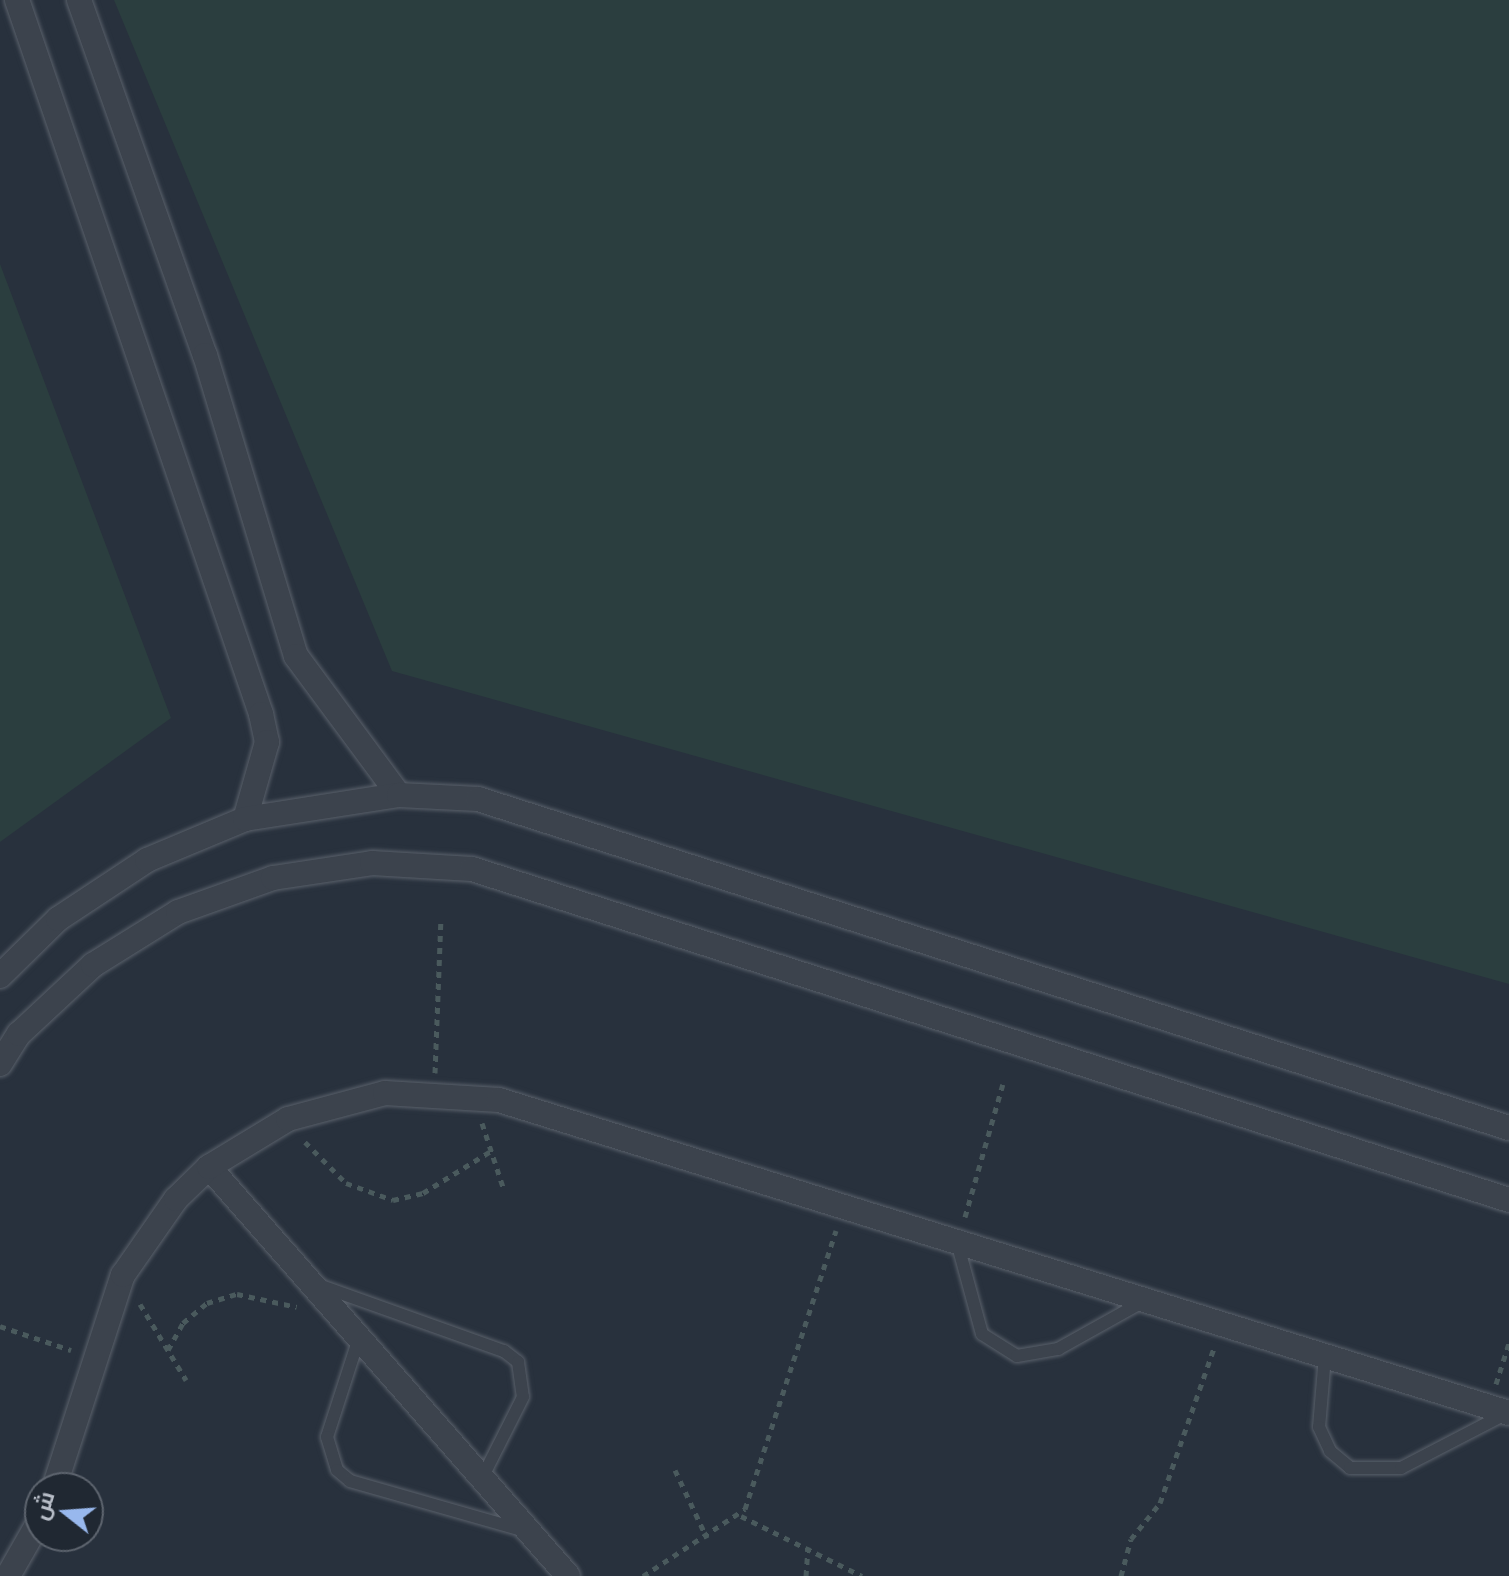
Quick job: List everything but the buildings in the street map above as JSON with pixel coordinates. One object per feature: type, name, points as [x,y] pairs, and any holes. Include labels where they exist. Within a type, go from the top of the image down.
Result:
[{"type":"street","points":[[17,0],[261,714],[267,742],[245,819]]},
{"type":"street","points":[[79,0],[205,355],[296,656],[399,795]]},
{"type":"street","points":[[0,976],[58,919],[147,860],[245,819],[399,795],[478,799],[1509,1128]]},
{"type":"street","points":[[0,1064],[19,1034],[93,965],[178,912],[273,878],[372,863],[472,869],[1509,1200]]},
{"type":"street","points":[[59,1472],[123,1275],[147,1235],[209,1167],[288,1119],[385,1093],[434,1091],[473,1097],[1223,1321],[1502,1411]]},
{"type":"street","points":[[209,1167],[568,1576]]},
{"type":"street","points":[[8,1576],[24,1548]]},
{"type":"lane","points":[[957,1242],[982,1334],[1017,1356],[1058,1349],[1145,1300]]},
{"type":"lane","points":[[310,1282],[504,1351],[518,1362],[523,1397],[482,1478]]},
{"type":"lane","points":[[359,1338],[327,1437],[337,1470],[350,1481],[530,1532]]},
{"type":"lane","points":[[1325,1356],[1319,1427],[1330,1451],[1350,1468],[1375,1473],[1401,1468],[1502,1411]]},
{"type":"path","points":[[434,1091],[441,918]]},
{"type":"path","points":[[957,1242],[1003,1084]]},
{"type":"path","points":[[473,1097],[504,1190]]},
{"type":"path","points":[[288,1119],[346,1183],[393,1200],[423,1193],[491,1151]]},
{"type":"path","points":[[643,1576],[741,1516],[844,1207]]},
{"type":"path","points":[[123,1275],[186,1380]]},
{"type":"path","points":[[168,1350],[183,1323],[207,1303],[237,1294],[268,1297],[312,1314]]},
{"type":"path","points":[[1121,1576],[1131,1539],[1160,1503],[1223,1321]]},
{"type":"path","points":[[0,1326],[94,1358]]},
{"type":"path","points":[[1502,1411],[1509,1343]]},
{"type":"path","points":[[675,1470],[707,1538]]},
{"type":"path","points":[[741,1516],[862,1576]]},
{"type":"path","points":[[806,1576],[808,1547]]},
{"type":"shaded area","points":[[114,0],[1509,0],[1509,984],[392,671]]},
{"type":"shaded area","points":[[0,264],[171,718],[0,842]]}]
